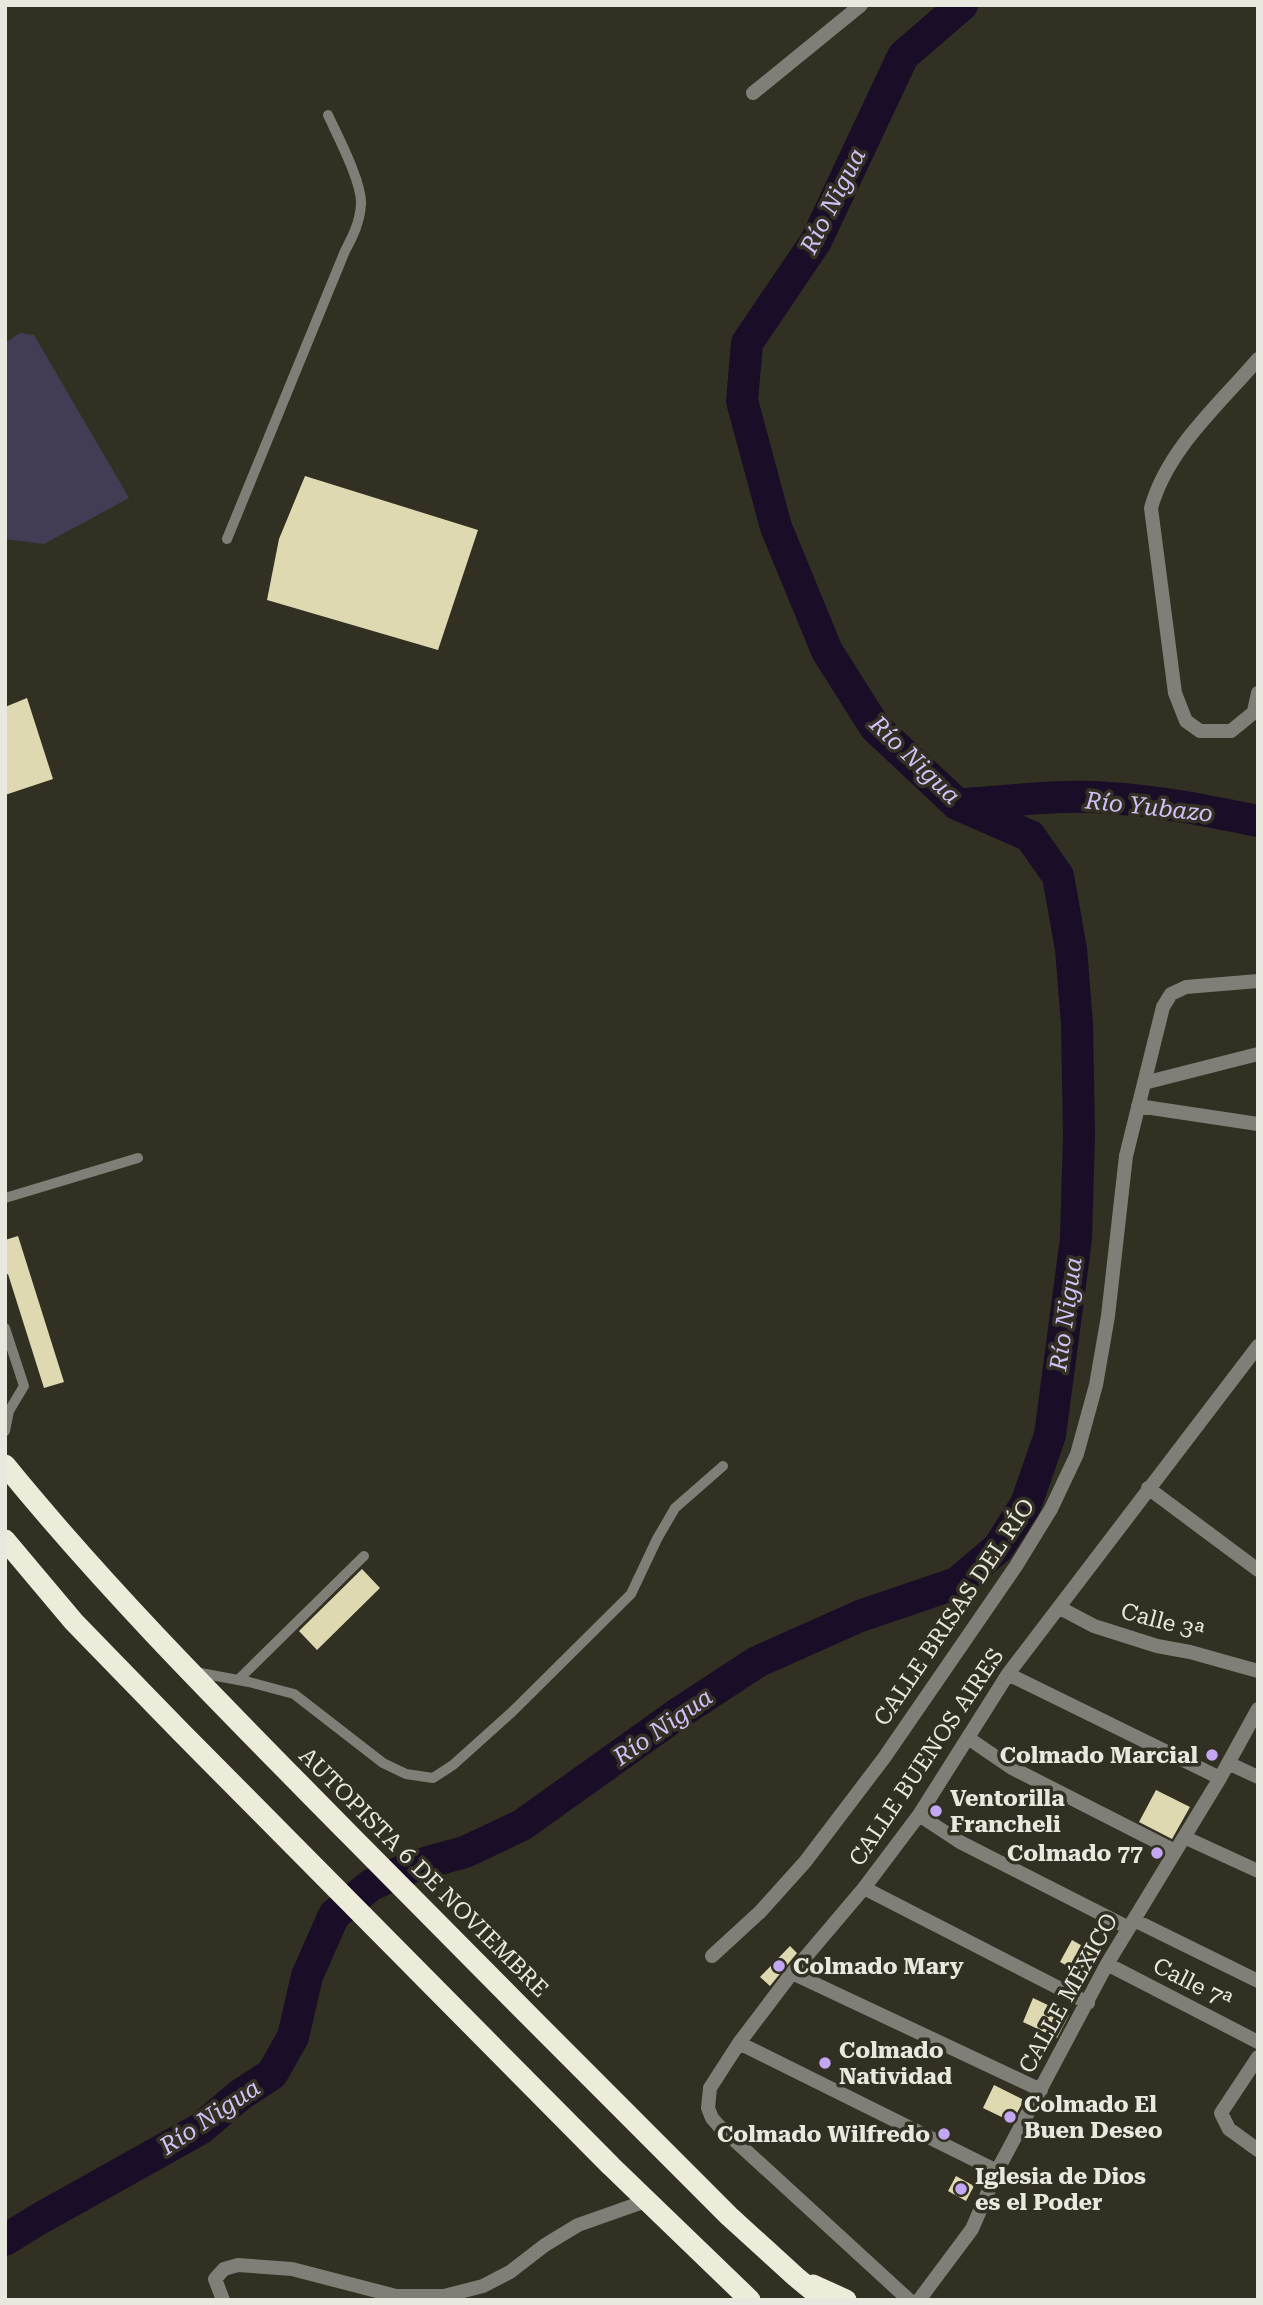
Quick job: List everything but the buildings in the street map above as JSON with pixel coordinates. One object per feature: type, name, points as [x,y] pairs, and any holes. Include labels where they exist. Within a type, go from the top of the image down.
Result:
[{"type":"highway","name":"AUTOPISTA 6 DE NOVIEMBRE","points":[[5,1465],[91,1566],[334,1819],[729,2216],[824,2300]]},
{"type":"highway","points":[[5,1540],[74,1622],[301,1854],[646,2201],[750,2300]]},
{"type":"highway","points":[[796,2277],[846,2300]]},
{"type":"street","points":[[753,93],[860,6]]},
{"type":"street","points":[[1258,359],[1172,460],[1157,485],[1151,508],[1175,693],[1186,721],[1200,731],[1231,731],[1256,710],[1258,693]]},
{"type":"street","name":"CALLE BRISAS DEL RÍO","points":[[712,1956],[760,1912],[805,1862],[884,1758],[1016,1566],[1051,1509],[1077,1454],[1096,1385],[1108,1316],[1126,1156],[1163,1007],[1171,993],[1186,987],[1258,981]]},
{"type":"street","points":[[1144,1083],[1258,1054]]},
{"type":"street","points":[[1138,1106],[1258,1124]]},
{"type":"street","name":"CALLE BUENOS AIRES","points":[[909,2300],[712,2118],[708,2108],[710,2088],[739,2043],[792,1973],[864,1888],[919,1815],[1008,1674],[1148,1488],[1255,1355]]},
{"type":"street","points":[[1148,1488],[1258,1570]]},
{"type":"street","name":"Calle 3ª","points":[[1060,1608],[1094,1626],[1157,1646],[1190,1651],[1258,1671]]},
{"type":"street","points":[[1008,1674],[1220,1778]]},
{"type":"street","name":"CALLE MÉXICO","points":[[919,2300],[972,2229],[997,2171],[1107,1964],[1220,1778],[1258,1709]]},
{"type":"street","points":[[968,1738],[1012,1768],[1175,1852]]},
{"type":"street","points":[[1228,1763],[1258,1777]]},
{"type":"street","points":[[919,1815],[960,1842],[1258,1981]]},
{"type":"street","points":[[1184,1837],[1258,1871]]},
{"type":"street","points":[[864,1888],[1088,2003]]},
{"type":"street","name":"Calle 7ª","points":[[1107,1964],[1258,2042]]},
{"type":"street","points":[[792,1973],[1041,2090]]},
{"type":"street","points":[[739,2043],[997,2171]]},
{"type":"street","points":[[1258,2057],[1221,2113],[1229,2129],[1258,2150]]},
{"type":"street","points":[[223,2300],[215,2279],[224,2269],[238,2265],[292,2269],[396,2296],[444,2296],[483,2286],[510,2272],[545,2245],[578,2225],[646,2201]]},
{"type":"lane","points":[[227,539],[356,229],[362,202],[355,177],[328,116]]},
{"type":"lane","points":[[5,1198],[138,1158]]},
{"type":"lane","points":[[5,1328],[24,1386],[7,1409],[5,1432]]},
{"type":"lane","points":[[189,1671],[294,1694],[383,1763],[406,1774],[433,1779],[453,1766],[512,1712],[631,1594],[675,1508],[723,1466]]},
{"type":"lane","points":[[238,1680],[364,1556]]},
{"type":"shaded area","points":[[20,333],[34,335],[129,498],[44,544],[5,539],[5,343]]},
{"type":"waterway","name":"Río Nigua","points":[[5,2240],[200,2129],[240,2095],[272,2074],[293,2037],[307,1976],[334,1915],[371,1885],[414,1866],[465,1852],[522,1825],[676,1715],[757,1662],[860,1616],[957,1583],[998,1548],[1026,1504],[1050,1435],[1076,1239],[1079,1135],[1077,1023],[1071,949],[1058,876],[1030,836],[957,804],[875,727],[827,651],[776,527],[742,401],[747,343],[816,241],[903,56],[962,5]]},
{"type":"waterway","name":"Río Yubazo","points":[[964,804],[1055,797],[1128,799],[1258,821]]},
{"type":"place","name":"Colmado Marcial","points":[[1212,1755]]},
{"type":"place","name":"Ventorilla Francheli","points":[[936,1811]]},
{"type":"place","name":"Colmado 77","points":[[1157,1853]]},
{"type":"place","name":"Colmado Mary","points":[[779,1966]]},
{"type":"place","name":"Colmado Natividad","points":[[825,2063]]},
{"type":"place","name":"Colmado El Buen Deseo","points":[[1010,2117]]},
{"type":"place","name":"Colmado Wilfredo","points":[[944,2134]]},
{"type":"place","name":"Iglesia de Dios es el Poder","points":[[961,2189]]}]
